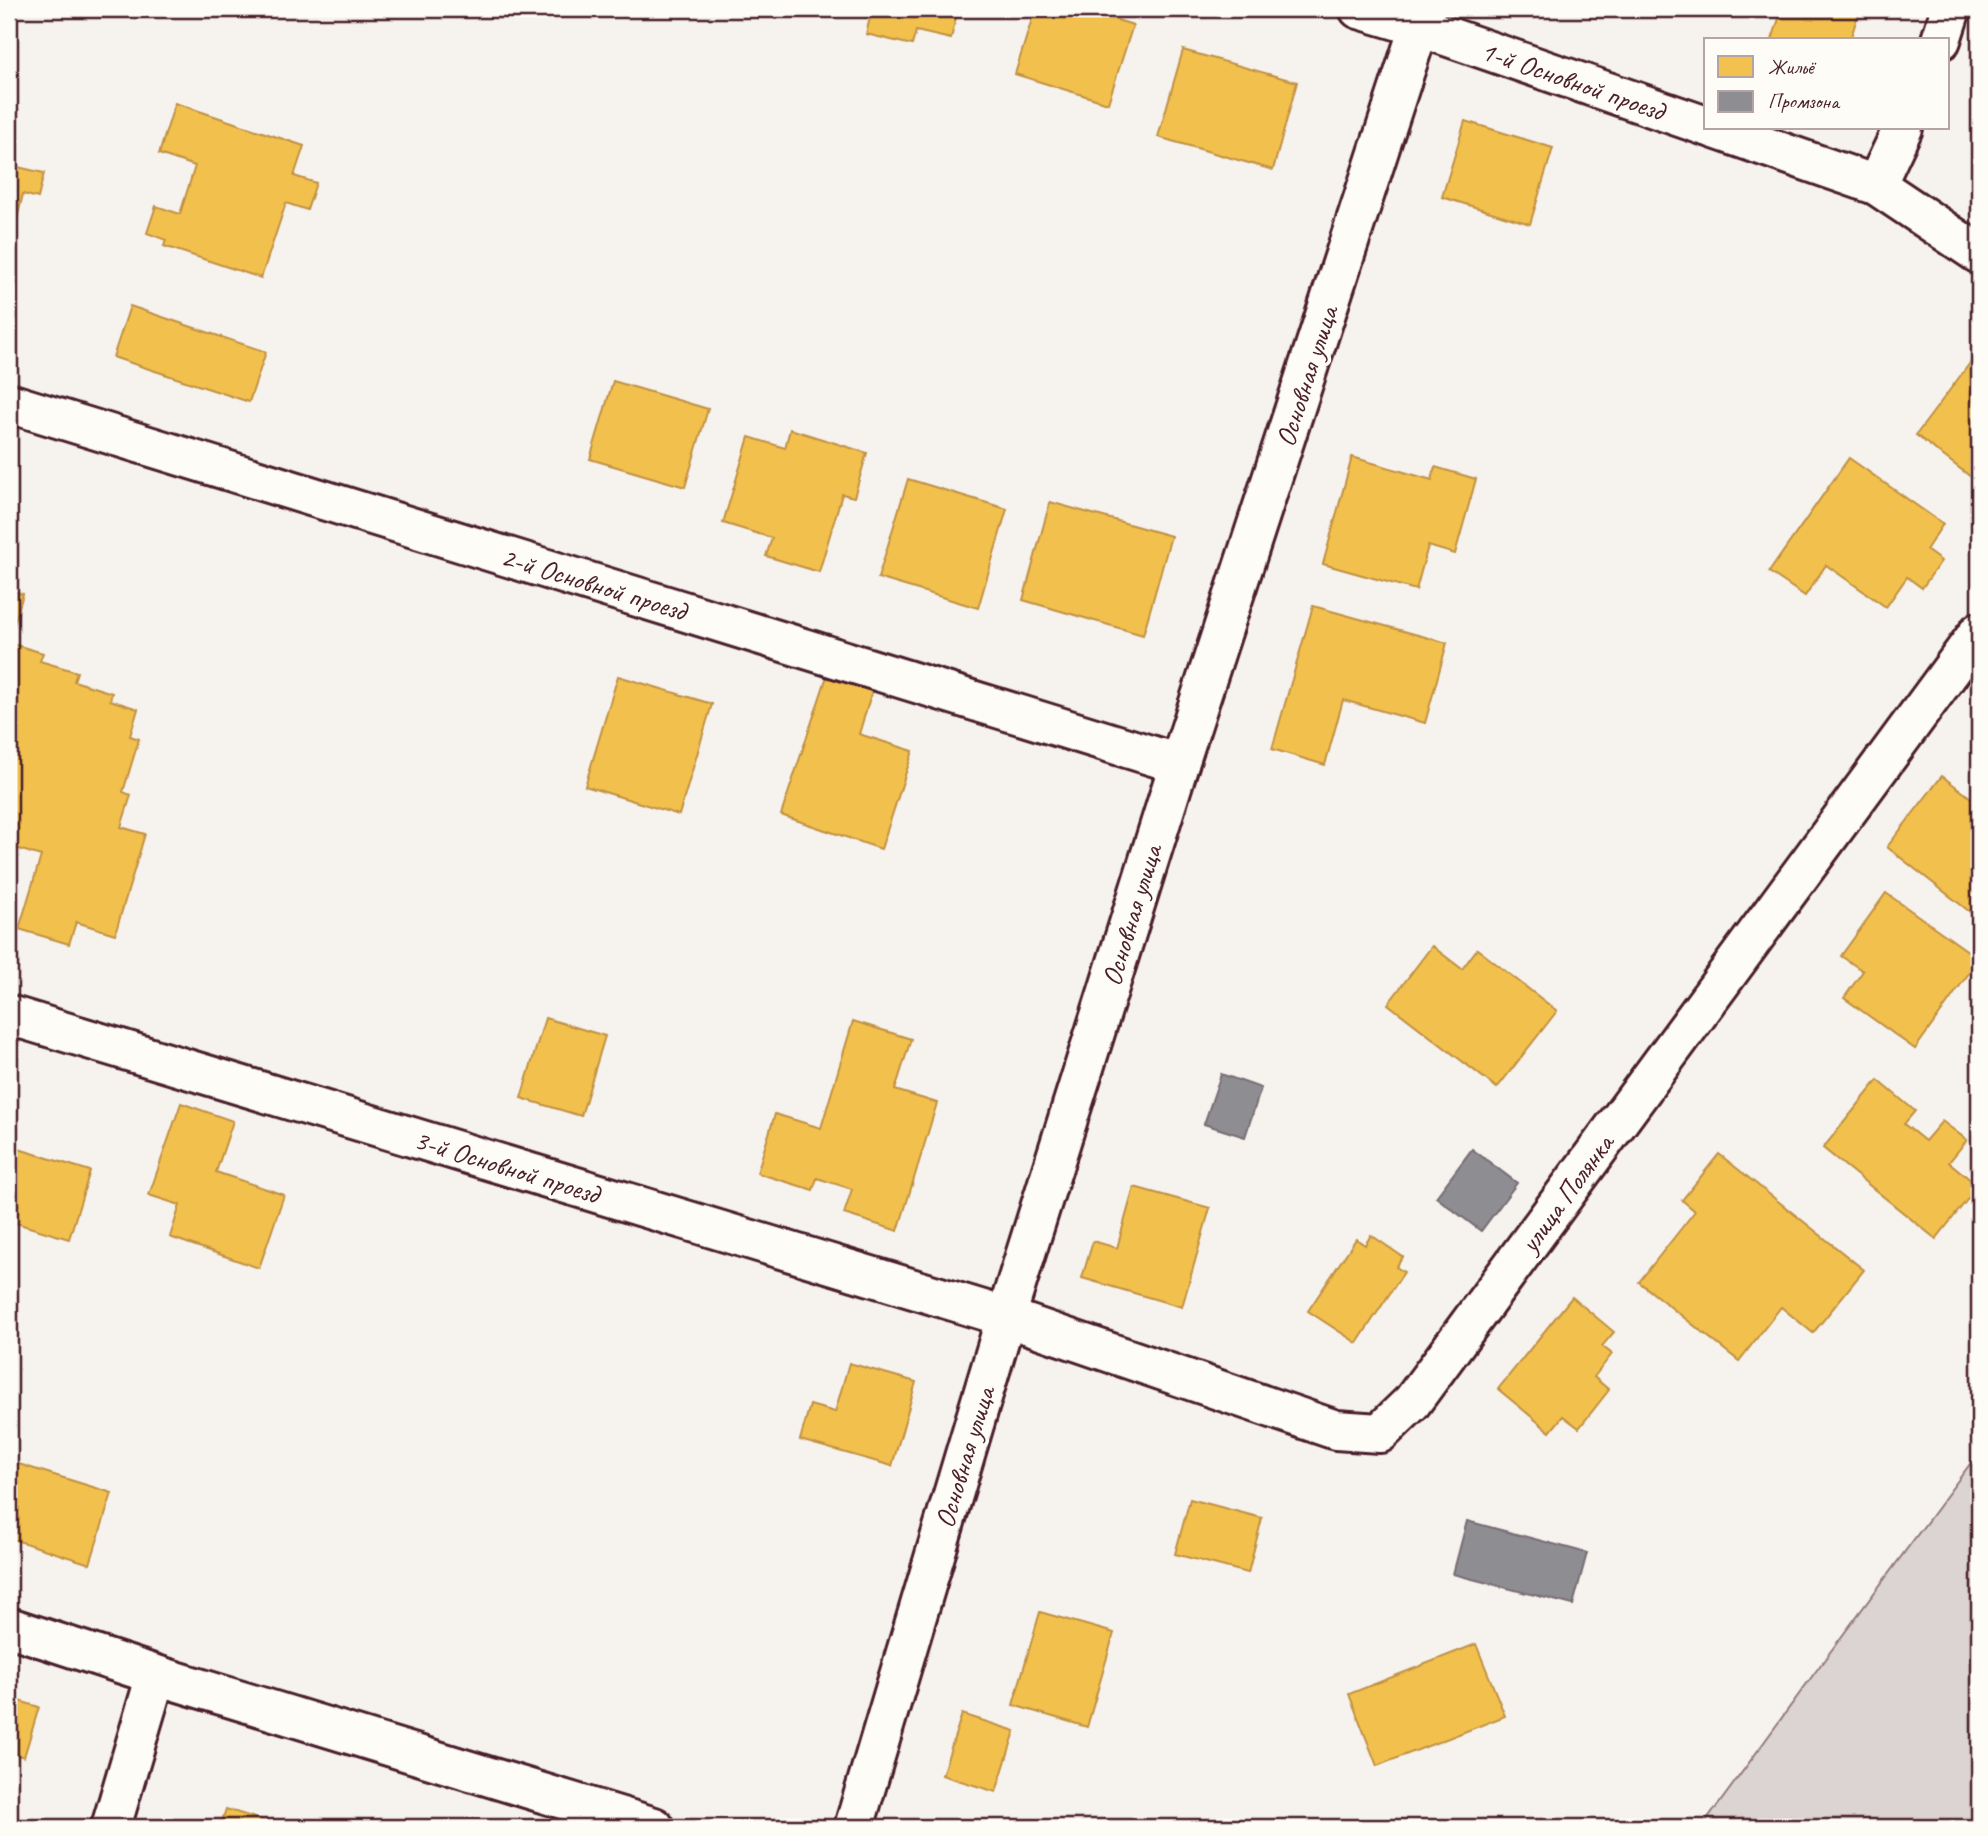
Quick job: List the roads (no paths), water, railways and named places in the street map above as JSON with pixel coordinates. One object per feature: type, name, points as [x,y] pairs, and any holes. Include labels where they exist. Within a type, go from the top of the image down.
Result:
[{"type":"street","name":"1-й Основной проезд","points":[[1359,9],[1422,18],[1704,125]]},
{"type":"street","points":[[1942,38],[1951,9]]},
{"type":"street","name":"Основная улица","points":[[854,1827],[1006,1317],[1179,764],[1422,18]]},
{"type":"street","points":[[1718,130],[1876,185],[1979,254]]},
{"type":"street","points":[[1876,185],[1902,130]]},
{"type":"street","name":"2-й Основной проезд","points":[[9,403],[1179,764]]},
{"type":"street","name":"улица Полянка","points":[[1006,1317],[1336,1430],[1380,1433],[1412,1402],[1979,632]]},
{"type":"street","name":"3-й Основной проезд","points":[[9,1015],[1006,1317]]},
{"type":"street","points":[[9,1627],[156,1675],[654,1827]]},
{"type":"street","points":[[111,1827],[156,1675]]}]
